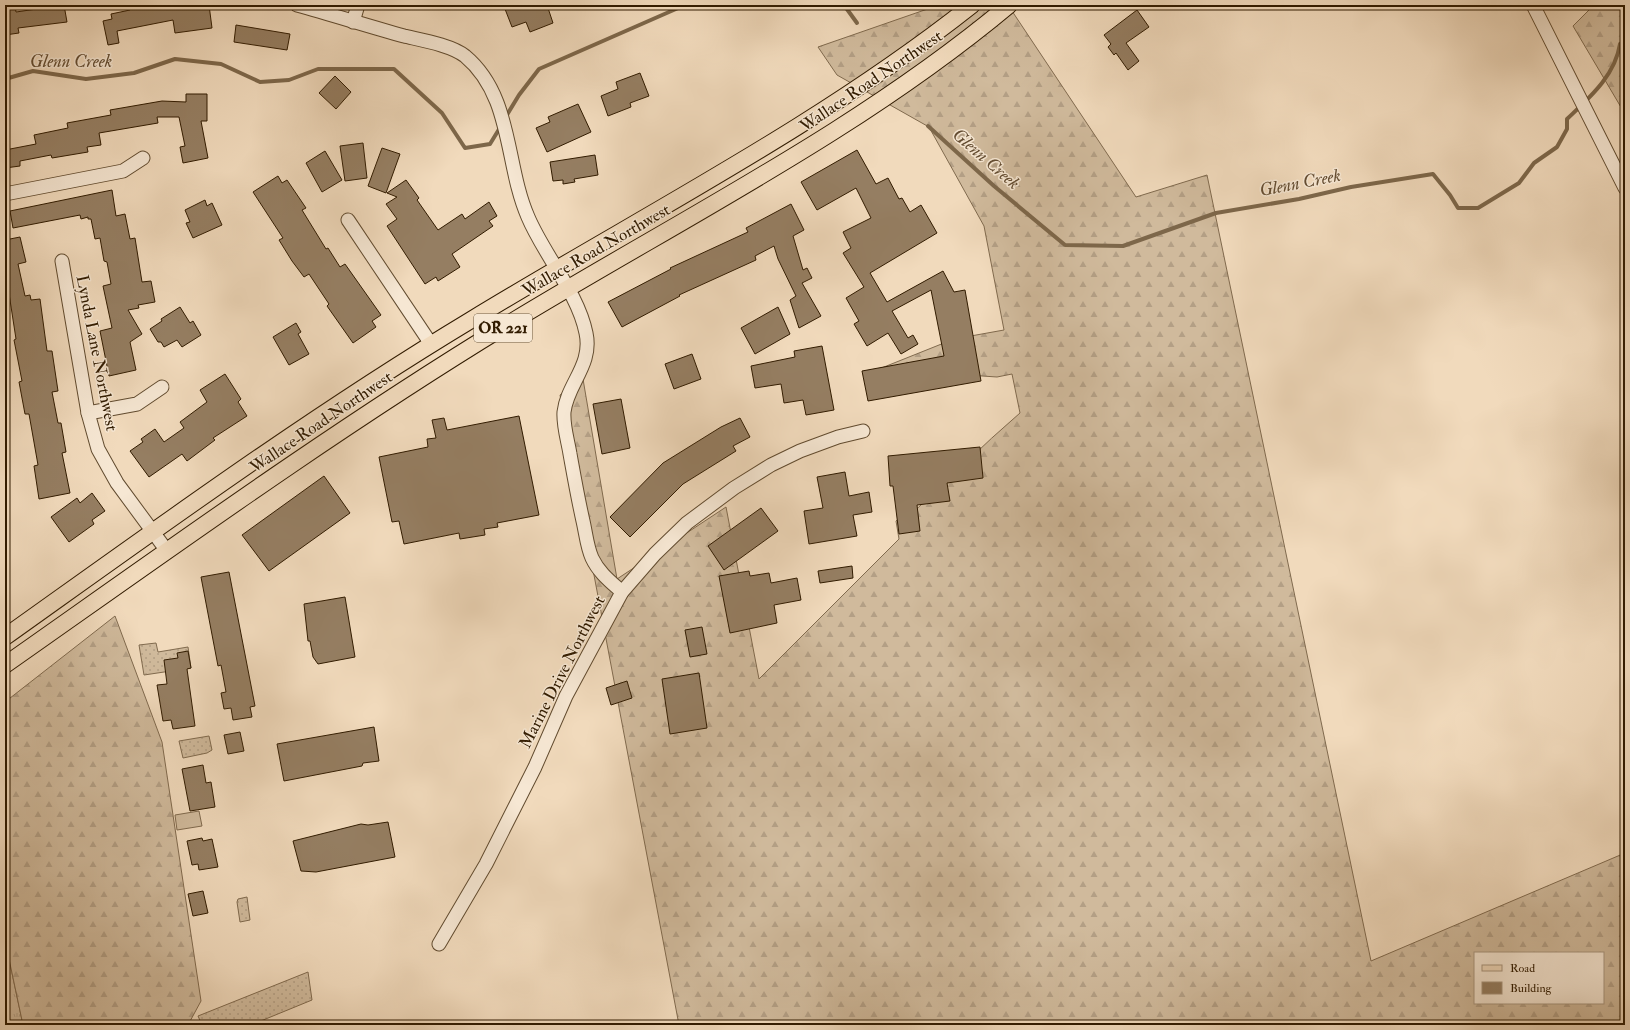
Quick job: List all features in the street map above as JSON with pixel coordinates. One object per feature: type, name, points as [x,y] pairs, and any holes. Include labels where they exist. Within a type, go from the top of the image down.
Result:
[{"type":"main road","name":"Wallace Road Northwest","points":[[5,637],[153,531],[305,426],[431,344],[555,268],[730,166],[862,85],[936,34],[972,5]]},
{"type":"main road","name":"Wallace Road Northwest","points":[[5,665],[312,450],[441,365],[568,288],[741,188],[888,96],[1009,5]]},
{"type":"street","points":[[298,5],[353,22],[440,45],[464,55],[480,72],[490,87],[508,135],[520,195],[526,215],[538,239],[568,288],[586,333],[584,364],[567,399],[564,413],[578,494],[592,558],[608,581],[622,592]]},
{"type":"street","points":[[353,22],[358,5]]},
{"type":"street","points":[[1533,5],[1625,188]]},
{"type":"street","points":[[5,194],[123,171],[143,158]]},
{"type":"street","points":[[348,220],[431,344]]},
{"type":"street","name":"Lynda Lane Northwest","points":[[62,261],[88,413],[98,449],[117,483],[167,551]]},
{"type":"street","points":[[88,413],[137,404],[162,387]]},
{"type":"street","name":"Marine Drive Northwest","points":[[439,944],[486,864],[535,767],[566,696],[622,592],[656,554],[687,523],[734,488],[771,465],[800,451],[838,437],[863,431]]},
{"type":"green space","points":[[939,5],[1008,5],[1136,197],[1207,175],[1371,961],[1625,853],[1625,1025],[679,1025],[560,395],[583,379],[617,579],[726,507],[759,679],[899,539],[896,521],[902,515],[908,517],[991,438],[1020,413],[1012,374],[997,377],[879,369],[954,339],[1004,330],[984,226],[929,127],[837,75],[818,47]]},
{"type":"green space","points":[[1594,5],[1625,5],[1625,114],[1573,26]]},
{"type":"green space","points":[[115,616],[162,742],[201,1001],[188,1025],[23,1025],[5,940],[5,702]]},
{"type":"green space","points":[[156,643],[158,652],[188,647],[191,668],[144,675],[139,645]]},
{"type":"green space","points":[[209,736],[212,750],[207,753],[183,758],[179,741]]},
{"type":"green space","points":[[199,811],[202,826],[177,830],[175,815]]},
{"type":"green space","points":[[247,897],[250,920],[240,922],[237,902],[238,899]]},
{"type":"green space","points":[[5,940],[23,1025],[5,1025]]},
{"type":"green space","points":[[308,972],[312,1000],[251,1025],[202,1025],[198,1016]]},
{"type":"building","points":[[5,5],[15,5],[16,12],[64,5],[67,22],[18,28],[19,33],[5,35]]},
{"type":"building","points":[[129,5],[209,5],[212,28],[175,33],[173,20],[117,31],[119,43],[108,45],[103,21],[112,19],[111,14],[130,10]]},
{"type":"building","points":[[515,5],[547,5],[553,23],[530,32],[526,22],[512,27],[505,9]]},
{"type":"building","points":[[1137,10],[1149,27],[1126,43],[1139,61],[1128,70],[1116,53],[1114,55],[1108,47],[1111,44],[1104,35]]},
{"type":"building","points":[[236,25],[290,34],[287,50],[234,42]]},
{"type":"building","points":[[640,73],[649,96],[630,103],[631,107],[608,116],[601,96],[618,89],[616,82]]},
{"type":"building","points":[[335,76],[351,92],[336,109],[319,93]]},
{"type":"building","points":[[186,94],[207,94],[207,121],[201,121],[208,158],[183,163],[180,147],[185,146],[179,117],[157,117],[158,123],[99,133],[101,145],[87,147],[88,152],[52,158],[51,155],[20,161],[20,166],[5,168],[5,150],[36,144],[34,135],[68,128],[67,123],[111,115],[110,110],[162,101],[186,102]]},
{"type":"building","points":[[578,104],[591,132],[547,152],[536,128],[550,122],[548,117]]},
{"type":"building","points":[[363,143],[367,178],[345,181],[340,146]]},
{"type":"building","points":[[382,148],[400,154],[386,193],[368,186]]},
{"type":"building","points":[[857,150],[876,184],[888,178],[899,199],[902,198],[910,212],[921,205],[937,233],[870,273],[887,302],[943,271],[954,292],[965,290],[981,381],[868,401],[862,371],[944,356],[931,290],[892,311],[908,338],[913,335],[918,344],[901,354],[888,333],[867,346],[854,324],[859,321],[846,298],[864,287],[843,253],[851,248],[843,232],[871,218],[856,188],[817,210],[801,182]]},
{"type":"building","points":[[325,151],[342,180],[322,192],[306,163]]},
{"type":"building","points":[[595,155],[598,175],[574,179],[575,182],[563,184],[563,180],[553,181],[550,162]]},
{"type":"building","points":[[278,176],[282,183],[287,180],[306,208],[302,210],[326,249],[328,248],[340,267],[345,264],[381,315],[372,321],[376,327],[353,343],[327,306],[329,304],[309,274],[304,277],[292,261],[279,240],[283,238],[253,192]]},
{"type":"building","points":[[406,180],[419,198],[417,200],[438,230],[462,214],[465,219],[489,202],[497,216],[489,221],[493,226],[452,254],[460,267],[438,281],[436,277],[425,284],[387,226],[397,219],[386,204],[397,197],[387,193]]},
{"type":"building","points":[[112,190],[116,216],[125,214],[130,239],[135,238],[142,282],[151,281],[155,302],[138,305],[139,308],[128,310],[142,334],[130,342],[136,370],[109,376],[100,331],[112,328],[103,286],[111,284],[107,262],[104,261],[100,238],[95,239],[91,219],[88,219],[88,217],[81,219],[80,215],[13,228],[10,211]]},
{"type":"building","points":[[205,200],[207,206],[212,203],[222,225],[193,238],[186,223],[190,222],[185,210]]},
{"type":"building","points":[[791,204],[804,230],[793,236],[803,270],[807,268],[812,278],[802,283],[821,316],[799,328],[790,300],[796,296],[778,259],[774,246],[755,256],[756,260],[679,295],[680,296],[622,327],[608,302],[671,269],[670,268],[748,232],[746,228]]},
{"type":"building","points":[[20,237],[26,262],[18,264],[25,296],[30,295],[31,300],[40,299],[47,351],[52,351],[58,391],[52,392],[58,423],[61,423],[66,452],[62,453],[70,493],[39,499],[34,466],[38,465],[29,414],[25,414],[19,382],[22,381],[14,340],[16,339],[8,287],[5,288],[5,240]]},
{"type":"building","points":[[180,307],[190,323],[193,321],[201,335],[182,347],[177,340],[164,347],[161,342],[158,342],[150,329],[162,321],[161,319]]},
{"type":"building","points":[[778,307],[790,334],[755,354],[741,328]]},
{"type":"building","points":[[296,323],[301,332],[298,334],[309,354],[289,365],[273,337]]},
{"type":"building","points":[[822,346],[834,410],[806,415],[803,400],[784,403],[781,384],[755,388],[751,366],[795,357],[794,351]]},
{"type":"building","points":[[692,354],[701,379],[674,389],[665,364]]},
{"type":"building","points":[[225,374],[241,399],[238,402],[247,416],[213,438],[215,440],[187,461],[182,454],[149,477],[130,451],[143,442],[141,439],[155,429],[164,442],[184,428],[180,422],[207,402],[200,390]]},
{"type":"building","points":[[621,399],[630,448],[602,454],[593,404]]},
{"type":"building","points":[[519,416],[539,515],[497,523],[498,527],[484,529],[485,535],[460,539],[459,533],[404,544],[399,521],[392,522],[379,457],[428,447],[427,439],[436,438],[432,420],[444,418],[447,430]]},
{"type":"building","points":[[740,418],[750,437],[733,446],[736,451],[683,484],[630,537],[610,517],[663,463],[721,427]]},
{"type":"building","points":[[980,447],[983,478],[947,483],[950,501],[917,505],[920,531],[899,534],[893,486],[890,486],[888,456]]},
{"type":"building","points":[[845,472],[849,496],[869,492],[872,512],[853,515],[857,536],[809,544],[804,511],[823,508],[817,477]]},
{"type":"building","points":[[324,476],[350,513],[269,571],[242,535]]},
{"type":"building","points":[[92,493],[105,511],[92,520],[94,524],[69,542],[51,517],[77,498],[80,503]]},
{"type":"building","points":[[761,508],[778,531],[724,570],[708,546]]},
{"type":"building","points":[[852,566],[853,578],[820,583],[818,571]]},
{"type":"building","points":[[749,571],[750,576],[769,573],[771,583],[797,578],[801,600],[774,605],[777,623],[730,633],[719,576]]},
{"type":"building","points":[[229,572],[255,706],[250,707],[252,717],[233,720],[231,708],[224,709],[221,693],[226,692],[221,665],[218,666],[201,577]]},
{"type":"building","points":[[345,597],[355,657],[318,664],[313,657],[310,641],[308,641],[304,604]]},
{"type":"building","points":[[702,627],[707,654],[690,657],[685,630]]},
{"type":"building","points":[[188,651],[191,668],[187,669],[195,726],[173,729],[171,720],[163,721],[157,685],[167,684],[164,660],[178,658],[177,653]]},
{"type":"building","points":[[699,673],[707,728],[670,734],[662,679]]},
{"type":"building","points":[[627,681],[632,698],[611,705],[606,688]]},
{"type":"building","points":[[374,727],[379,761],[363,763],[362,766],[284,781],[277,744]]},
{"type":"building","points":[[240,732],[244,751],[228,754],[224,735]]},
{"type":"building","points":[[203,765],[206,783],[211,782],[215,807],[190,811],[182,769]]},
{"type":"building","points":[[388,822],[395,857],[316,872],[301,871],[293,841],[361,824],[368,825]]},
{"type":"building","points":[[202,838],[203,841],[212,839],[218,867],[199,870],[198,864],[192,865],[187,841]]},
{"type":"building","points":[[203,891],[208,913],[193,916],[188,894]]},
{"type":"waterway","name":"Glenn Creek","points":[[505,118],[519,95],[539,69],[685,5]]},
{"type":"waterway","name":"Glenn Creek","points":[[844,5],[857,23]]},
{"type":"waterway","name":"Glenn Creek","points":[[928,126],[994,186],[1065,245],[1123,246],[1216,213],[1299,199],[1351,187],[1433,174],[1450,195],[1458,208],[1478,208],[1519,183],[1534,163],[1557,147],[1567,129],[1567,119],[1600,86],[1613,66],[1620,44],[1625,41]]},
{"type":"waterway","name":"Glenn Creek","points":[[5,79],[33,71],[86,79],[134,73],[175,59],[221,64],[260,82],[289,80],[318,69],[394,69],[442,113],[465,148],[490,144],[501,126]]}]
